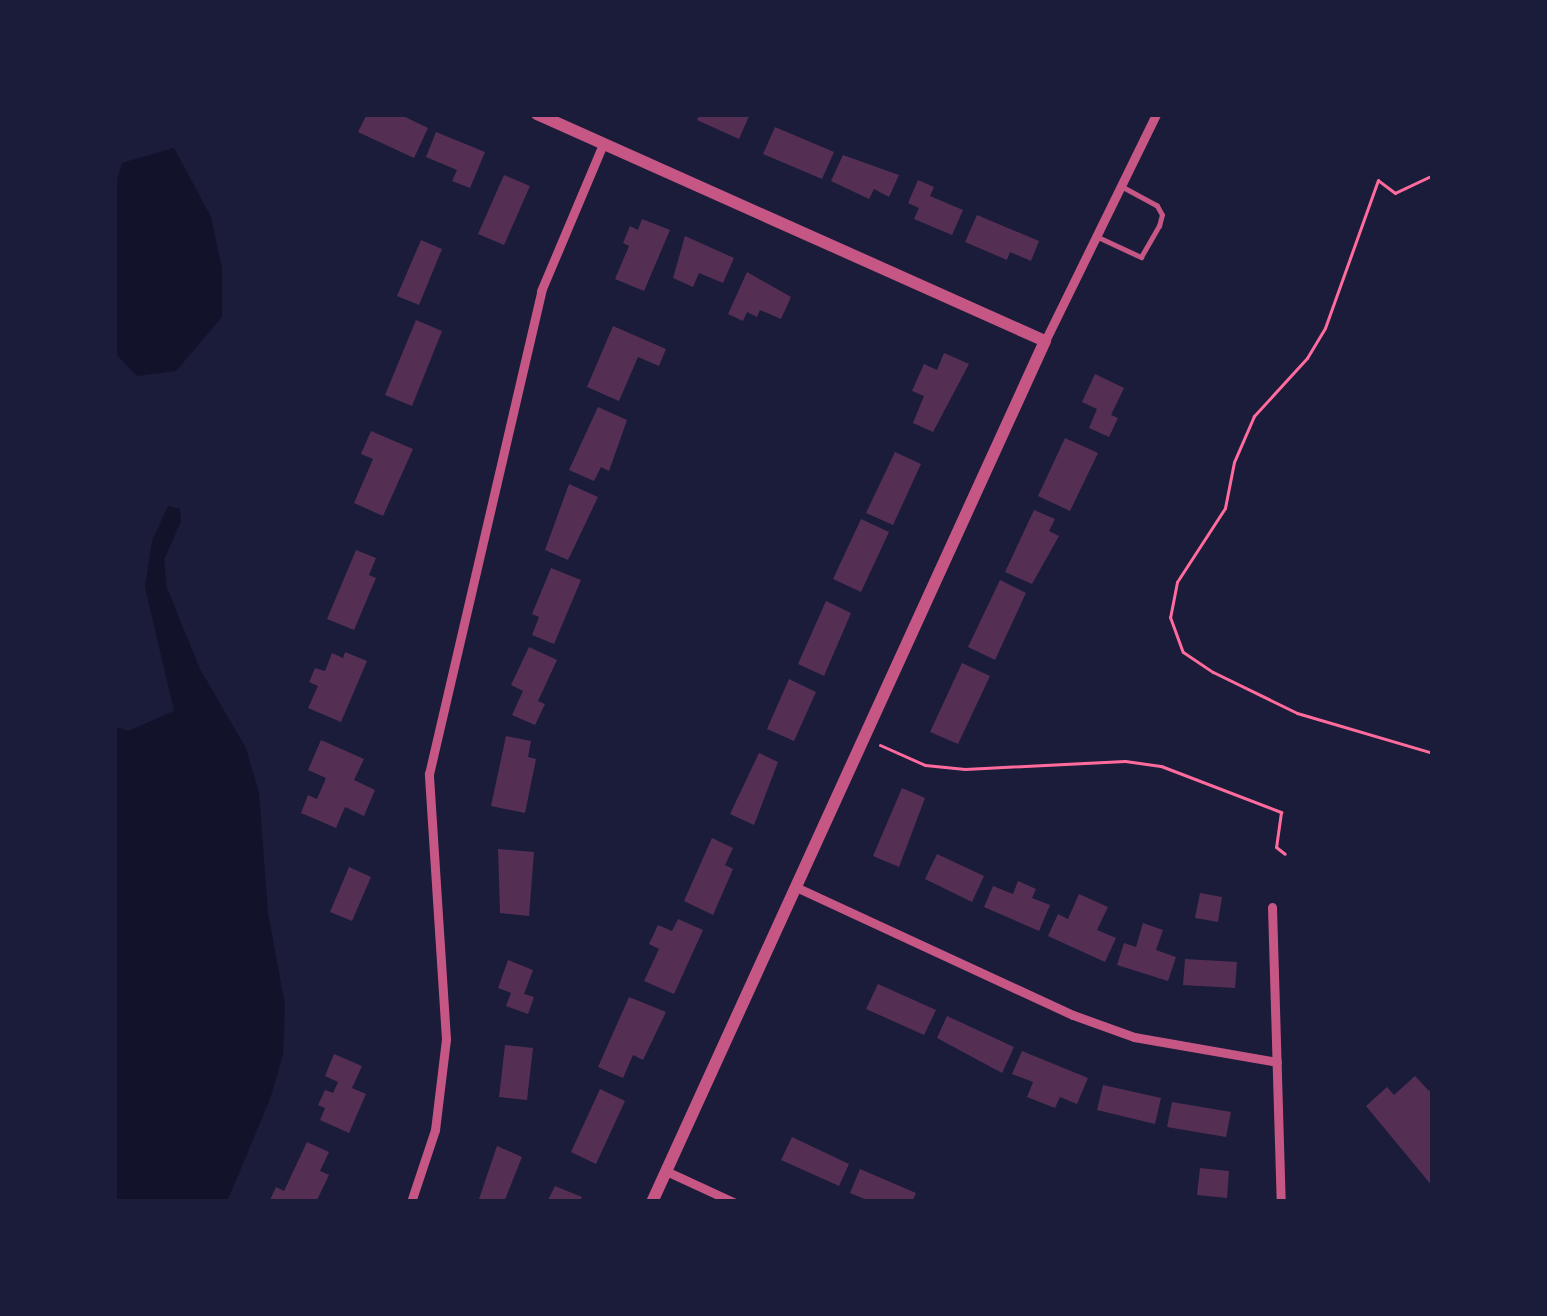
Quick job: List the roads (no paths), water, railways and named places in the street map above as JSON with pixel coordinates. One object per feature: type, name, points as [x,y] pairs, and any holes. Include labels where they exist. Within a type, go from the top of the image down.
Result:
[{"type":"street","points":[[537,114],[1045,341]]},
{"type":"street","points":[[652,1202],[1045,341],[1156,114]]},
{"type":"street","points":[[411,1202],[435,1130],[446,1039],[429,774],[541,291],[603,144]]},
{"type":"street","points":[[798,888],[1072,1015],[1134,1036],[1277,1062]]},
{"type":"street","points":[[1272,907],[1281,1202]]},
{"type":"street","points":[[666,1171],[733,1202]]},
{"type":"lane","points":[[1096,236],[1141,257],[1160,226],[1157,206],[1120,186]]}]
